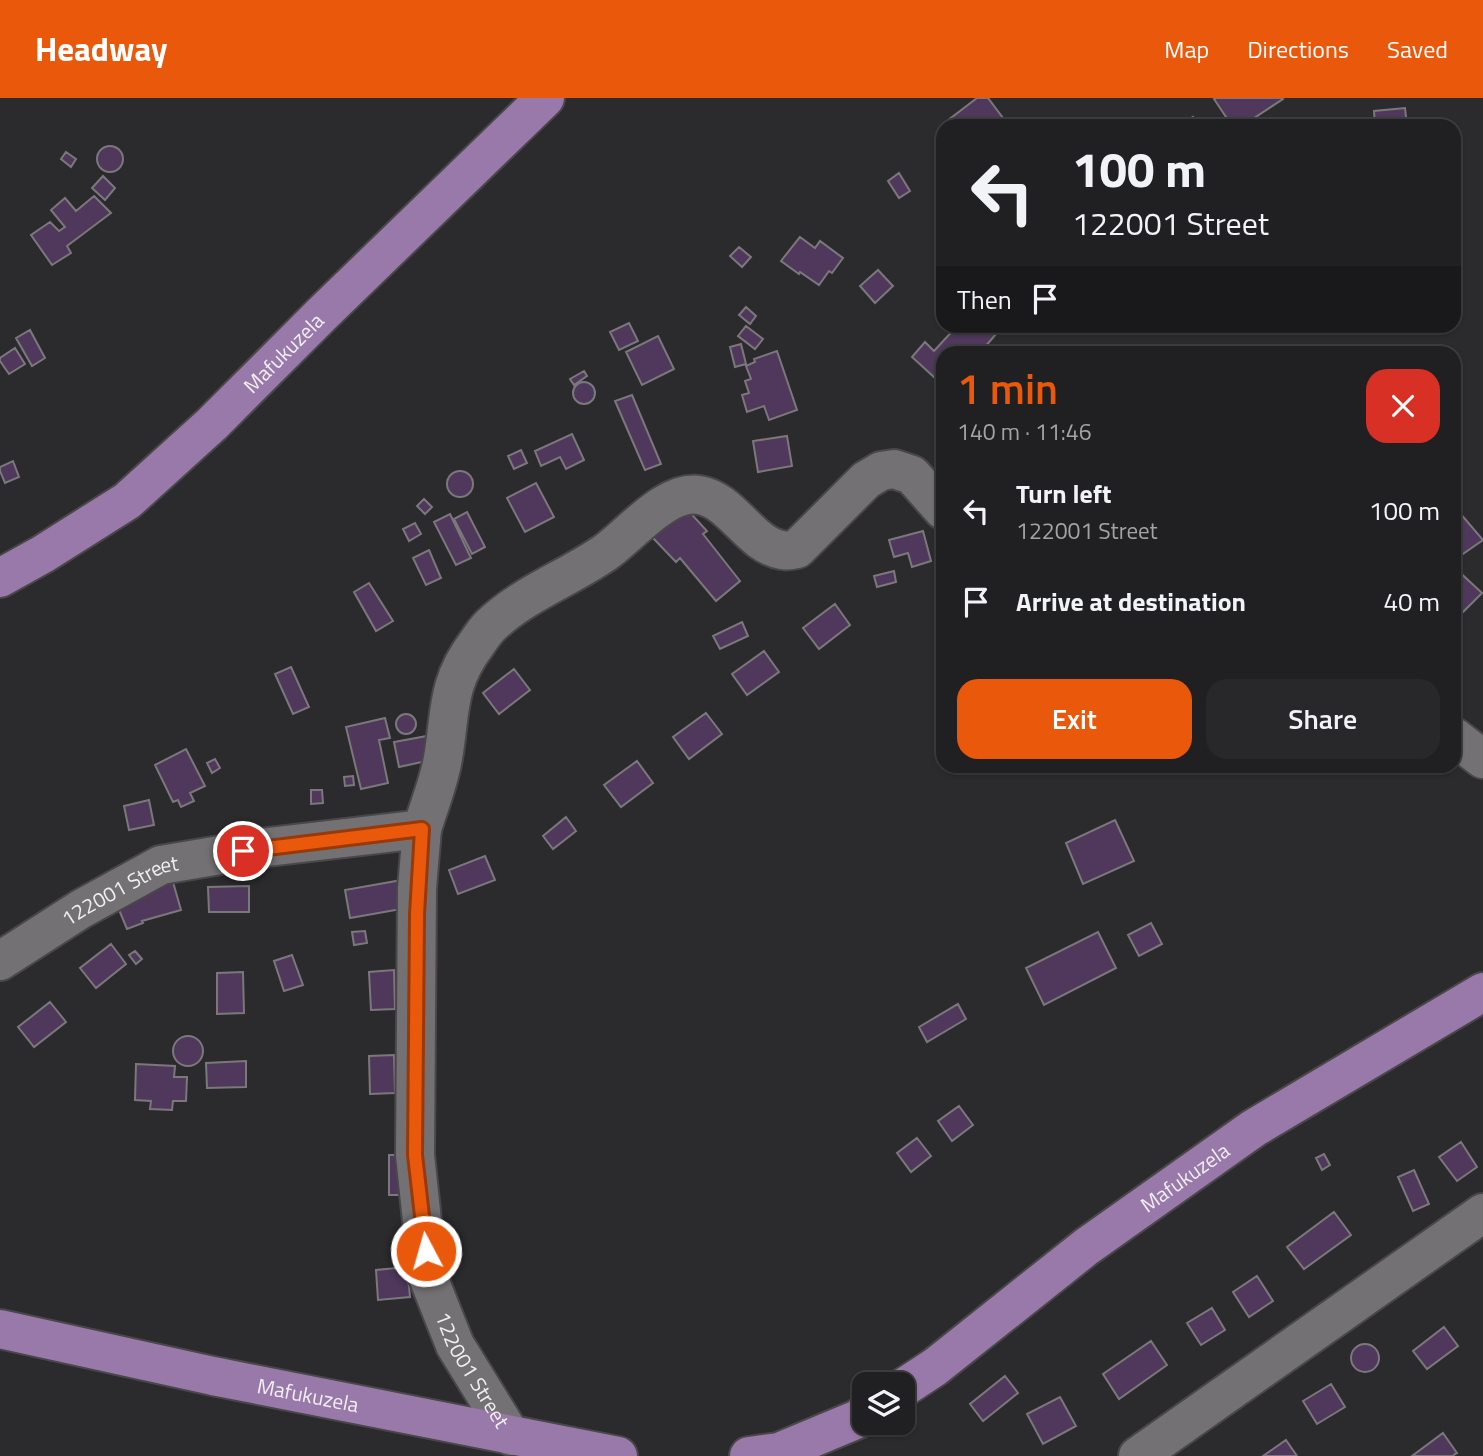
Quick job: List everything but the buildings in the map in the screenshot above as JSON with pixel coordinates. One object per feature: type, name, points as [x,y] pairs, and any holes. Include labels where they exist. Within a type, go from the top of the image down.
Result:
[{"type":"main road","name":"Mafukuzela","points":[[0,578],[127,500],[212,424],[545,98]]},
{"type":"main road","name":"Mafukuzela","points":[[915,1380],[1086,1247],[1254,1128],[1483,992]]},
{"type":"main road","name":"Mafukuzela","points":[[0,1329],[213,1376],[618,1456]]},
{"type":"main road","points":[[750,1456],[779,1451],[852,1421]]},
{"type":"street","points":[[422,829],[443,761],[454,682],[467,657],[489,627],[517,605],[606,552],[660,507],[681,496],[699,495],[723,507],[766,544],[782,551],[797,549],[866,480],[881,471],[894,469],[912,475],[936,502]]},
{"type":"street","points":[[1461,742],[1483,759]]},
{"type":"street","name":"122001 Street","points":[[0,961],[81,909],[161,865],[268,847],[422,829],[417,901],[415,1155],[428,1277],[455,1345],[511,1436]]},
{"type":"street","points":[[1138,1456],[1483,1213]]},
{"type":"route","points":[[243,851],[422,829],[417,914],[415,1155],[426,1251]]}]
